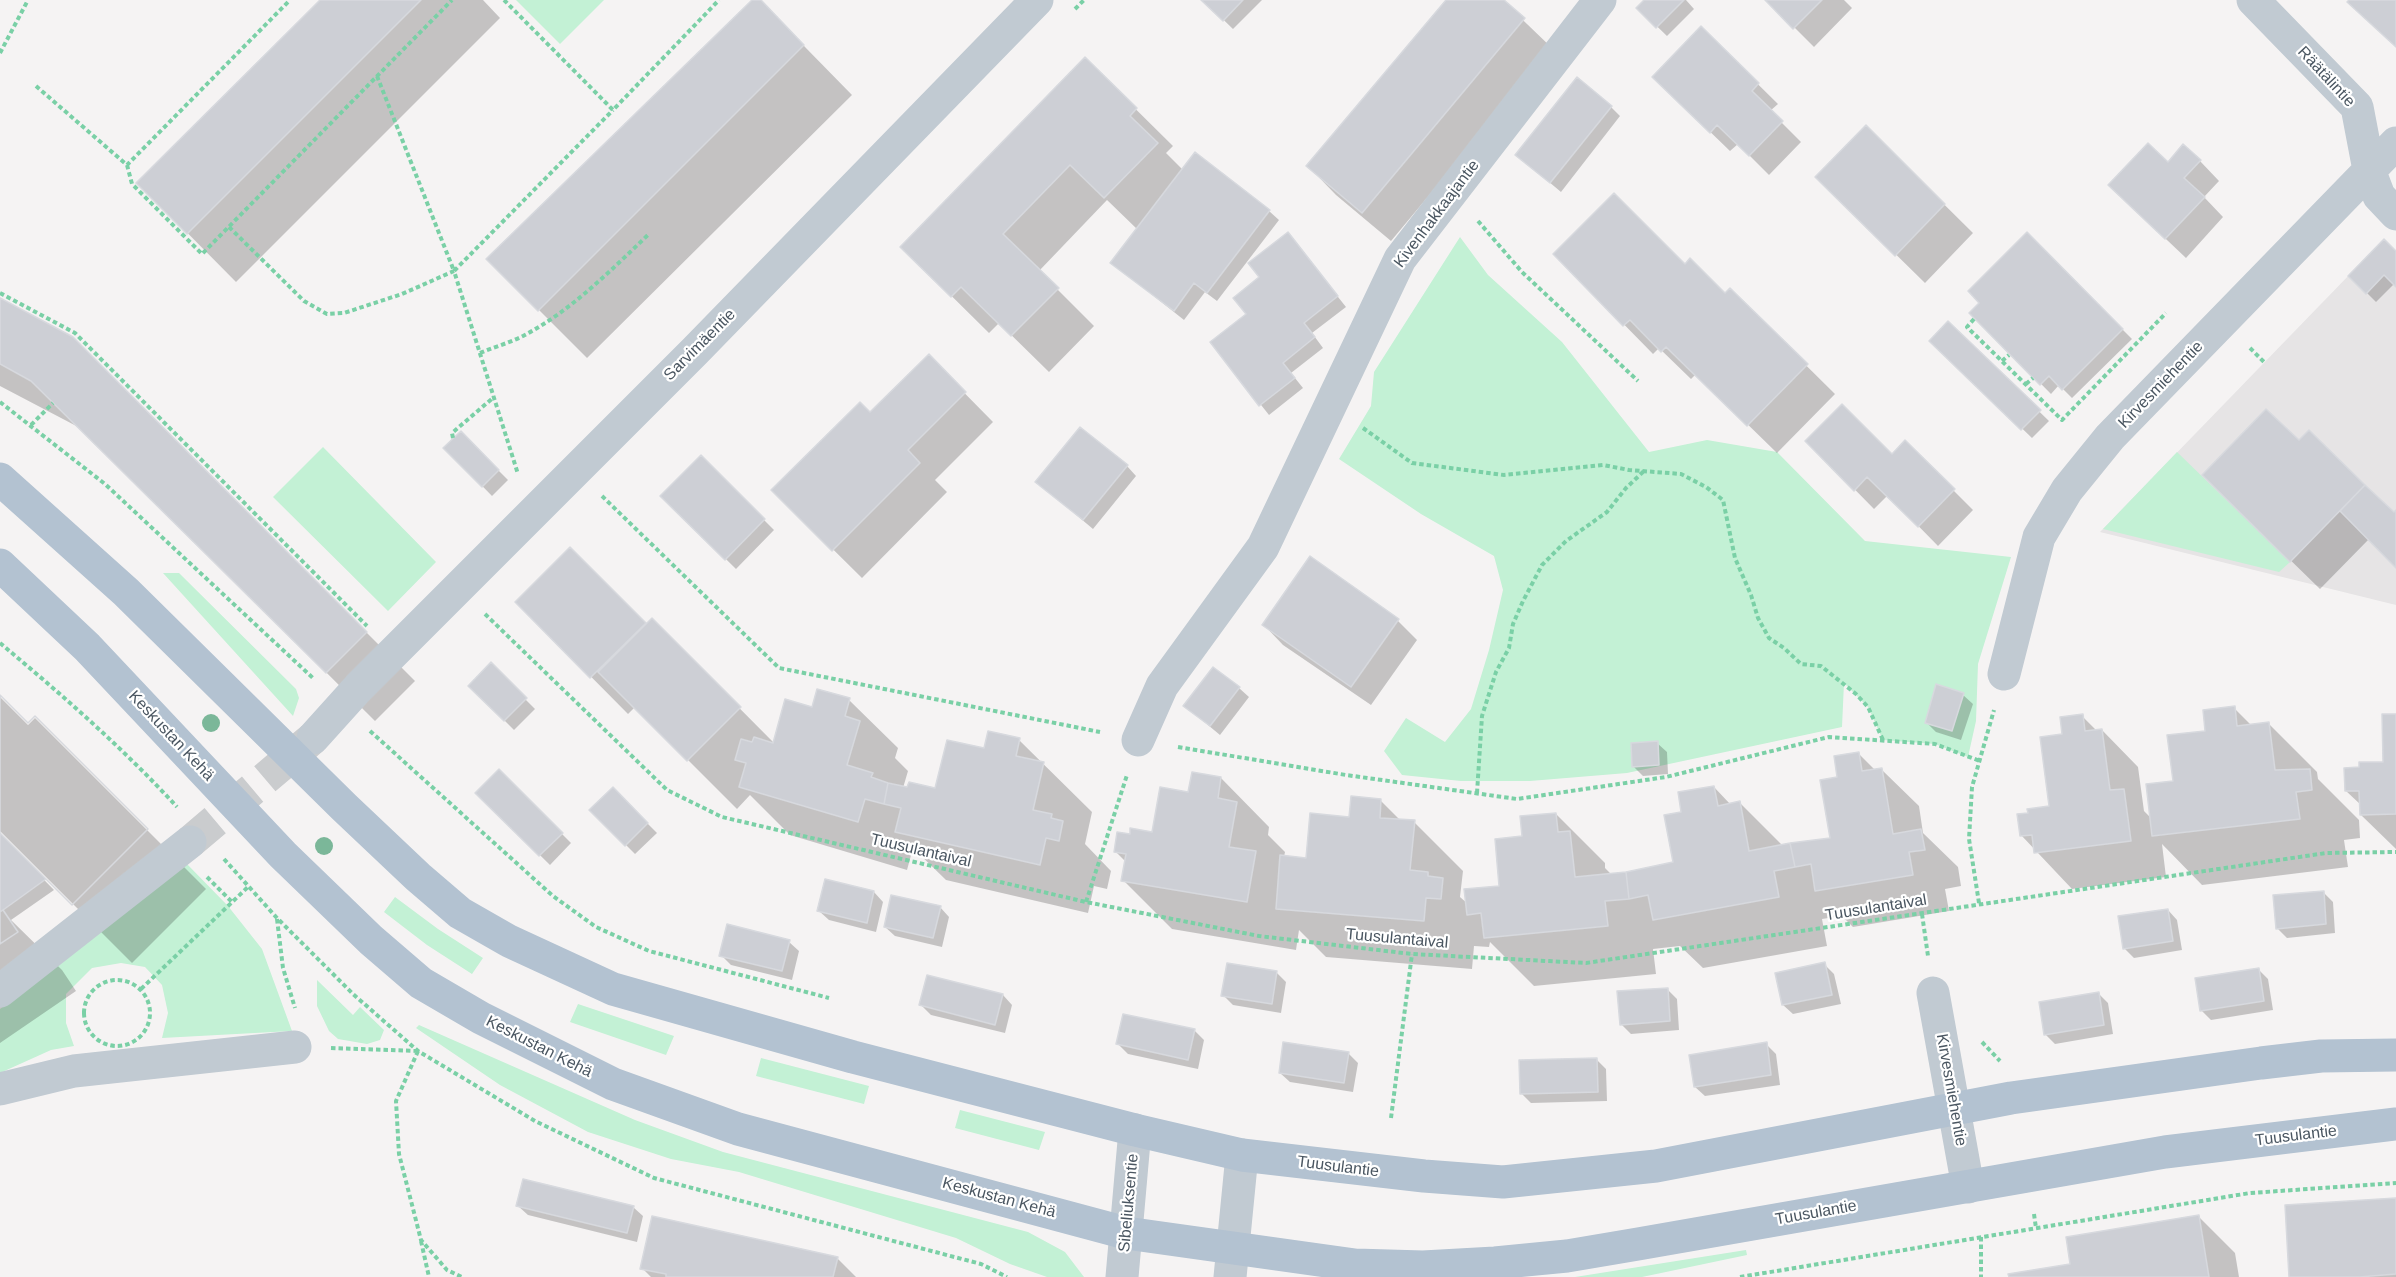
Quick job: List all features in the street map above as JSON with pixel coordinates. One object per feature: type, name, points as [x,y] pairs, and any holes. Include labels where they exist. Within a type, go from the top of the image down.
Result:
[{"type":"main road","points":[[0,479],[126,592],[334,798],[418,877],[460,913],[509,941],[613,989],[853,1057],[1135,1130],[1242,1155]]},
{"type":"main road","name":"Keskustan Kehä","points":[[0,566],[87,647],[278,850],[371,940],[421,982],[481,1018],[613,1084],[738,1129],[1232,1263]]},
{"type":"main road","name":"Tuusulantie","points":[[1242,1155],[1393,1173],[1503,1182],[1656,1166],[2011,1098],[2321,1056],[2396,1055]]},
{"type":"main road","name":"Tuusulantie","points":[[1232,1263],[1423,1267],[1495,1263],[1578,1254],[2165,1152],[2396,1124]]},
{"type":"street","name":"Sarvimäentie","points":[[313,738],[1037,0]]},
{"type":"street","name":"Kivenhakkaajantie","points":[[1138,740],[1162,687],[1263,547],[1400,259],[1600,0]]},
{"type":"street","name":"Räätälintie","points":[[2253,0],[2357,107],[2369,170],[2379,196],[2396,214]]},
{"type":"street","name":"Kirvesmiehentie","points":[[2004,674],[2039,537],[2067,490],[2110,437],[2396,143]]},
{"type":"street","points":[[0,991],[190,842]]},
{"type":"street","name":"Kirvesmiehentie","points":[[1934,993],[1968,1186]]},
{"type":"street","points":[[0,1089],[74,1071],[296,1047]]},
{"type":"street","name":"Sibeliuksentie","points":[[1122,1277],[1135,1130]]},
{"type":"street","points":[[1232,1263],[1242,1155]]},
{"type":"path","points":[[0,53],[28,0]]},
{"type":"path","points":[[127,165],[290,0]]},
{"type":"path","points":[[36,86],[127,165],[132,184],[202,254],[452,0]]},
{"type":"path","points":[[504,0],[613,110]]},
{"type":"path","points":[[228,227],[304,301],[327,314],[344,313],[402,294],[454,271],[719,0]]},
{"type":"path","points":[[377,76],[454,271],[532,514]]},
{"type":"path","points":[[1453,191],[1522,272],[1638,381]]},
{"type":"path","points":[[480,352],[522,336],[558,315],[612,270],[649,234]]},
{"type":"path","points":[[0,293],[75,333],[264,526],[371,630]]},
{"type":"path","points":[[1974,319],[1967,327],[2062,420],[2166,313]]},
{"type":"path","points":[[2002,361],[2009,355]]},
{"type":"path","points":[[2026,384],[2033,378]]},
{"type":"path","points":[[453,438],[452,434],[494,397]]},
{"type":"path","points":[[0,402],[105,484],[351,697],[553,896],[596,927],[649,951],[829,998]]},
{"type":"path","points":[[31,425],[53,403]]},
{"type":"path","points":[[1330,405],[1412,463],[1504,475],[1603,465],[1681,474],[1706,487],[1723,500],[1735,558],[1758,618],[1769,638],[1801,664],[1821,666],[1856,694],[1868,706],[1882,740]]},
{"type":"path","points":[[575,471],[779,668],[1138,740],[1346,775],[1517,799],[1666,777],[1829,737],[1935,744],[1980,761]]},
{"type":"path","points":[[1477,794],[1482,716],[1496,672],[1509,648],[1513,624],[1523,601],[1542,565],[1566,541],[1607,512],[1626,488],[1644,471]]},
{"type":"path","name":"Tuusulantaival","points":[[480,609],[667,790],[722,817],[1086,902],[1259,936],[1412,954],[1586,963],[1922,914],[1979,903],[2326,854],[2396,852]]},
{"type":"path","points":[[0,643],[47,682],[154,782]]},
{"type":"path","points":[[1979,903],[1969,839],[1972,788],[2004,674]]},
{"type":"path","points":[[1086,902],[1138,740]]},
{"type":"path","points":[[244,882],[353,994],[418,1051],[534,1121],[654,1178],[981,1264],[1007,1277]]},
{"type":"path","points":[[90,1033],[85,1023],[84,1012],[91,991],[99,984],[121,979],[132,982],[141,989],[249,886]]},
{"type":"path","points":[[277,918],[283,968],[296,1014]]},
{"type":"path","points":[[1391,1118],[1412,954]]},
{"type":"path","points":[[296,1047],[418,1051]]},
{"type":"path","points":[[418,1051],[396,1101],[399,1154],[429,1277]]},
{"type":"path","points":[[1740,1277],[2250,1193],[2396,1183]]},
{"type":"path","points":[[1981,1237],[1981,1277]]},
{"type":"path","points":[[421,1240],[447,1270],[462,1277]]},
{"type":"path","points":[[994,1277],[996,1272]]},
{"type":"shaded area","points":[[2384,239],[2396,251],[2396,605],[2100,532]]},
{"type":"green space","points":[[516,0],[604,0],[560,44]]},
{"type":"green space","points":[[1460,237],[1488,275],[1562,342],[1649,452],[1707,440],[1777,452],[1865,541],[2011,557],[1978,664],[1976,721],[1968,757],[1935,744],[1883,740],[1868,707],[1844,683],[1842,727],[1627,773],[1530,781],[1461,781],[1402,775],[1384,751],[1406,718],[1445,742],[1471,709],[1489,650],[1503,590],[1494,556],[1421,514],[1339,459],[1371,406],[1374,372]]},
{"type":"green space","points":[[323,447],[436,562],[388,611],[273,497]]},
{"type":"green space","points":[[2177,452],[2290,562],[2279,572],[2103,529]]},
{"type":"green space","points":[[163,573],[179,573],[296,689],[299,698],[293,716]]},
{"type":"green space","points":[[187,864],[228,906],[262,949],[292,1031],[162,1038],[168,1013],[162,985],[145,967],[121,963],[92,968],[66,994],[66,1023],[74,1046],[51,1050],[0,1073],[0,1009]]},
{"type":"green space","points":[[395,897],[438,929],[483,958],[472,974],[427,945],[384,912]]},
{"type":"green space","points":[[317,980],[353,1015],[360,1007],[384,1030],[380,1040],[367,1044],[338,1039],[329,1031],[317,1006]]},
{"type":"green space","points":[[578,1004],[674,1036],[666,1055],[570,1022]]},
{"type":"green space","points":[[419,1025],[635,1120],[723,1152],[1028,1232],[1065,1252],[1084,1277],[1047,1277],[1010,1264],[956,1238],[739,1172],[671,1159],[588,1132],[500,1085],[416,1028]]},
{"type":"green space","points":[[761,1058],[869,1086],[864,1104],[756,1076]]},
{"type":"green space","points":[[960,1110],[1045,1132],[1039,1150],[955,1128]]},
{"type":"green space","points":[[1746,1250],[1747,1255],[1642,1277],[1575,1277]]},
{"type":"building","points":[[320,0],[421,0],[187,234],[136,183]]},
{"type":"building","points":[[752,0],[761,0],[804,45],[538,311],[486,259]]},
{"type":"building","points":[[1201,0],[1243,0],[1223,21]]},
{"type":"building","points":[[1446,0],[1504,0],[1525,18],[1362,213],[1306,166]]},
{"type":"building","points":[[1644,0],[1684,0],[1656,28],[1636,8]]},
{"type":"building","points":[[1765,0],[1822,0],[1793,29]]},
{"type":"building","points":[[2349,0],[2396,0],[2396,47],[2347,2]]},
{"type":"building","points":[[1701,26],[1759,83],[1752,91],[1783,121],[1749,156],[1717,125],[1710,133],[1652,77]]},
{"type":"building","points":[[1085,57],[1137,108],[1130,116],[1158,143],[1104,198],[1070,165],[1003,234],[1059,288],[1011,336],[961,287],[951,297],[900,247]]},
{"type":"building","points":[[1577,77],[1612,106],[1550,183],[1515,155]]},
{"type":"building","points":[[1866,125],[1945,204],[1895,256],[1815,177]]},
{"type":"building","points":[[2148,143],[2168,162],[2183,144],[2201,160],[2184,178],[2205,197],[2165,239],[2108,185]]},
{"type":"building","points":[[1195,152],[1270,210],[1207,293],[1194,283],[1174,311],[1110,263]]},
{"type":"building","points":[[1614,193],[1685,264],[1690,258],[1725,293],[1730,288],[1808,364],[1747,426],[1666,347],[1661,352],[1630,320],[1623,326],[1553,254]]},
{"type":"building","points":[[1288,232],[1338,296],[1304,323],[1315,337],[1283,363],[1295,378],[1259,406],[1210,342],[1246,314],[1233,298],[1259,277],[1248,263]]},
{"type":"building","points":[[2027,232],[2123,329],[2062,390],[2049,376],[2040,385],[1969,313],[1979,303],[1968,291]]},
{"type":"building","points":[[2384,239],[2396,251],[2396,287],[2384,275],[2366,294],[2348,276]]},
{"type":"building","points":[[0,298],[73,337],[367,632],[326,673],[31,381],[0,364]]},
{"type":"building","points":[[1948,321],[2041,410],[2021,430],[1929,341]]},
{"type":"building","points":[[929,354],[966,392],[908,450],[920,463],[832,551],[771,490],[860,402],[870,412]]},
{"type":"building","points":[[1842,404],[1892,454],[1905,440],[1955,489],[1918,527],[1867,477],[1854,491],[1805,441]]},
{"type":"building","points":[[2266,409],[2299,440],[2309,430],[2365,485],[2290,562],[2202,475]]},
{"type":"building","points":[[1080,427],[1128,465],[1083,520],[1035,482]]},
{"type":"building","points":[[461,431],[499,470],[482,487],[443,448]]},
{"type":"building","points":[[701,455],[765,519],[725,560],[660,496]]},
{"type":"building","points":[[2365,485],[2394,512],[2396,510],[2396,568],[2340,511]]},
{"type":"building","points":[[570,547],[646,623],[590,678],[515,602]]},
{"type":"building","points":[[1310,556],[1399,619],[1351,687],[1262,625]]},
{"type":"building","points":[[652,618],[741,707],[687,761],[598,672]]},
{"type":"building","points":[[491,662],[527,698],[504,721],[468,686]]},
{"type":"building","points":[[1213,667],[1240,687],[1210,726],[1183,706]]},
{"type":"building","points":[[1936,684],[1964,693],[1952,731],[1925,723]]},
{"type":"building","points":[[817,689],[850,698],[845,716],[860,721],[847,765],[873,773],[871,777],[888,783],[884,804],[865,799],[858,822],[739,787],[746,763],[735,760],[741,739],[752,742],[754,737],[773,743],[785,699],[812,707]]},
{"type":"building","points":[[0,695],[28,723],[35,716],[148,829],[72,905],[0,833]]},
{"type":"building","points":[[0,695],[28,723],[35,716],[148,829],[72,905],[46,879],[3,910],[18,932],[0,944]]},
{"type":"building","points":[[2235,706],[2237,726],[2269,722],[2275,770],[2310,769],[2312,790],[2296,792],[2300,819],[2152,836],[2146,784],[2173,781],[2167,735],[2205,731],[2203,710]]},
{"type":"building","points":[[2083,714],[2085,731],[2102,729],[2110,790],[2124,789],[2131,841],[2034,853],[2032,835],[2020,836],[2017,814],[2028,813],[2027,809],[2049,806],[2040,737],[2062,734],[2060,717]]},
{"type":"building","points":[[2382,714],[2396,714],[2396,814],[2360,815],[2359,791],[2345,791],[2344,768],[2359,767],[2359,762],[2383,762]]},
{"type":"building","points":[[988,731],[1020,738],[1016,756],[1044,762],[1033,810],[1052,814],[1051,818],[1063,821],[1059,841],[1046,838],[1040,865],[895,832],[901,808],[884,804],[888,783],[907,787],[909,782],[935,788],[947,740],[984,748]]},
{"type":"building","points":[[1658,741],[1659,765],[1632,767],[1631,743]]},
{"type":"building","points":[[1859,752],[1862,771],[1882,768],[1893,834],[1921,829],[1925,850],[1909,852],[1913,875],[1815,891],[1811,864],[1795,867],[1790,843],[1830,838],[1820,780],[1837,777],[1834,756]]},
{"type":"building","points":[[499,769],[563,833],[539,856],[475,793]]},
{"type":"building","points":[[1192,772],[1221,777],[1218,798],[1237,802],[1229,847],[1256,851],[1247,902],[1121,881],[1126,854],[1114,852],[1117,832],[1130,834],[1130,828],[1152,832],[1160,787],[1188,792]]},
{"type":"building","points":[[1714,786],[1718,806],[1740,801],[1749,851],[1790,843],[1795,867],[1774,871],[1779,897],[1653,920],[1648,895],[1629,899],[1626,872],[1673,862],[1664,815],[1681,812],[1678,792]]},
{"type":"building","points":[[613,787],[648,823],[625,846],[589,810]]},
{"type":"building","points":[[1351,796],[1381,799],[1380,818],[1415,820],[1410,870],[1428,872],[1428,876],[1443,878],[1441,899],[1426,898],[1424,921],[1276,909],[1280,855],[1306,858],[1310,813],[1349,817]]},
{"type":"building","points":[[1556,813],[1558,832],[1570,831],[1575,877],[1626,872],[1629,899],[1605,901],[1608,926],[1484,938],[1481,913],[1467,915],[1464,889],[1499,886],[1495,839],[1522,836],[1520,816]]},
{"type":"building","points":[[825,879],[874,891],[867,923],[817,911]]},
{"type":"building","points":[[2324,891],[2326,924],[2276,929],[2273,895]]},
{"type":"building","points":[[891,895],[941,906],[933,938],[884,927]]},
{"type":"building","points":[[2168,909],[2173,941],[2123,949],[2118,916]]},
{"type":"building","points":[[3,910],[18,932],[0,944],[0,912]]},
{"type":"building","points":[[727,924],[790,940],[782,971],[719,956]]},
{"type":"building","points":[[1825,962],[1832,995],[1782,1005],[1775,973]]},
{"type":"building","points":[[1227,963],[1277,971],[1272,1004],[1221,996]]},
{"type":"building","points":[[2259,968],[2264,1001],[2200,1011],[2195,978]]},
{"type":"building","points":[[927,975],[1003,994],[995,1025],[919,1005]]},
{"type":"building","points":[[1668,988],[1670,1021],[1620,1025],[1617,991]]},
{"type":"building","points":[[2099,992],[2104,1025],[2044,1035],[2039,1002]]},
{"type":"building","points":[[1123,1014],[1195,1029],[1188,1060],[1116,1044]]},
{"type":"building","points":[[1283,1042],[1349,1052],[1344,1083],[1279,1073]]},
{"type":"building","points":[[1767,1042],[1771,1075],[1694,1087],[1689,1055]]},
{"type":"building","points":[[1597,1058],[1598,1092],[1520,1094],[1519,1060]]},
{"type":"building","points":[[523,1179],[634,1206],[627,1233],[516,1206]]},
{"type":"building","points":[[2396,1198],[2396,1274],[2359,1277],[2289,1277],[2285,1205]]},
{"type":"building","points":[[2199,1215],[2209,1277],[2009,1277],[2008,1274],[2070,1264],[2066,1237]]},
{"type":"building","points":[[652,1216],[838,1257],[833,1277],[666,1277],[666,1274],[640,1269]]},
{"type":"tunnel","points":[[190,842],[313,738]]}]
